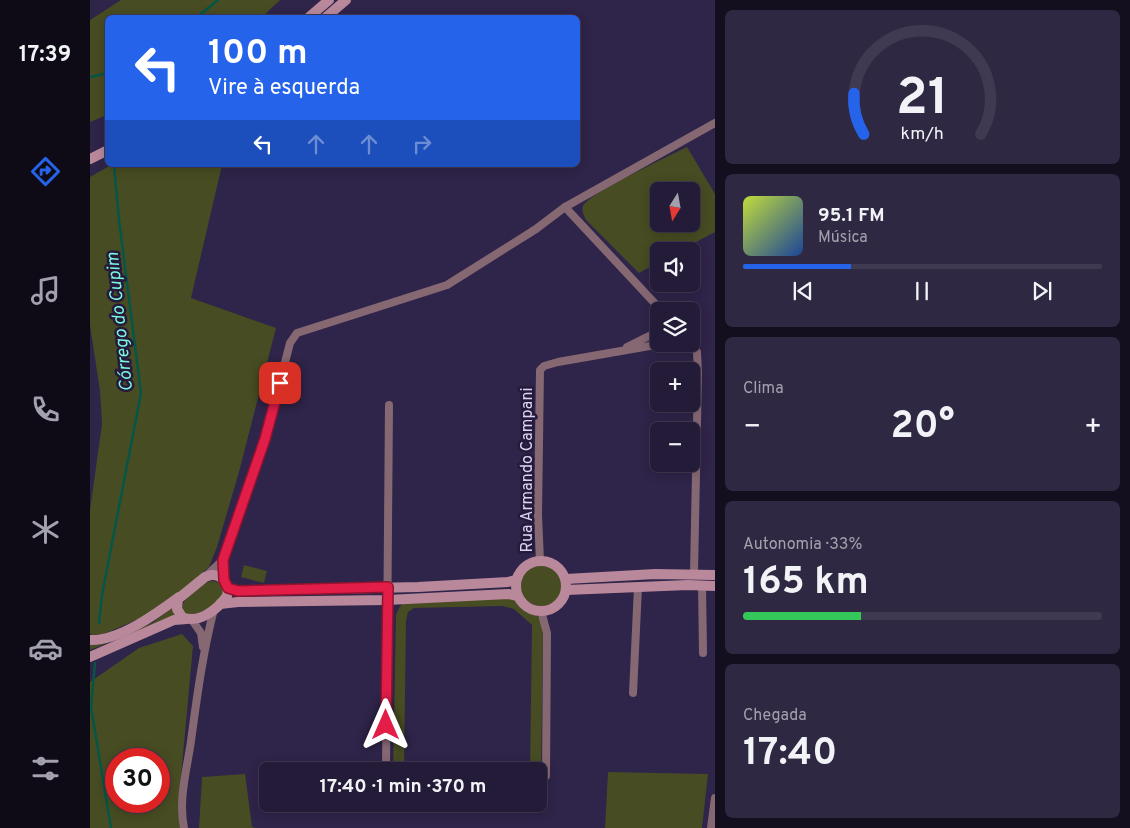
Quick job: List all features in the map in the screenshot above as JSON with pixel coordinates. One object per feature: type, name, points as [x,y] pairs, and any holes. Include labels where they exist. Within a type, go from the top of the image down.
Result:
[{"type":"street","points":[[312,15],[329,0]]},
{"type":"street","points":[[328,15],[346,0]]},
{"type":"street","points":[[90,657],[174,620],[190,620],[204,617],[227,596],[223,560],[265,439],[290,344],[297,333],[447,285],[536,229],[565,207],[715,123]]},
{"type":"street","points":[[90,159],[105,152]]},
{"type":"street","points":[[565,207],[654,302]]},
{"type":"street","name":"Rua Armando Campani","points":[[618,350],[650,335]]},
{"type":"street","name":"Rua Armando Campani","points":[[540,561],[538,475],[540,370],[544,366],[558,362],[650,346]]},
{"type":"street","points":[[694,573],[698,373],[696,352]]},
{"type":"street","points":[[386,762],[389,405]]},
{"type":"street","points":[[90,640],[103,639],[148,620],[205,577],[223,560]]},
{"type":"street","points":[[205,577],[215,575],[238,591],[508,582],[516,580],[518,576],[523,568],[532,562],[540,561],[549,562],[562,572],[566,579],[566,590],[563,598],[558,605],[550,609],[541,611],[532,609],[524,604],[518,596],[516,586],[518,576]]},
{"type":"street","points":[[566,579],[694,573],[715,575]]},
{"type":"street","points":[[702,585],[703,653]]},
{"type":"street","points":[[566,590],[715,586]]},
{"type":"street","points":[[633,693],[638,587]]},
{"type":"street","points":[[217,606],[238,602],[388,600],[508,594],[518,596]]},
{"type":"street","points":[[180,596],[177,609],[182,618],[190,620],[201,633],[204,651]]},
{"type":"street","points":[[184,828],[183,791],[204,651],[217,606]]},
{"type":"street","points":[[541,611],[547,633],[546,762]]},
{"type":"street","points":[[711,828],[715,798]]},
{"type":"green space","points":[[121,0],[280,0],[264,15],[105,15],[105,116],[90,122],[90,20]]},
{"type":"green space","points":[[687,147],[715,194],[715,232],[696,242],[650,242],[650,267],[639,273],[586,220],[582,208],[588,200],[631,175]]},
{"type":"green space","points":[[108,167],[222,167],[191,298],[276,328],[239,472],[217,547],[209,567],[180,592],[143,617],[104,634],[93,635],[90,634],[90,510],[102,424],[100,391],[90,325],[90,177]]},
{"type":"green space","points":[[244,565],[267,571],[264,583],[241,577]]},
{"type":"green space","points":[[546,565],[554,568],[560,574],[563,586],[560,598],[554,604],[538,607],[530,604],[524,598],[521,582],[524,574],[530,568]]},
{"type":"green space","points":[[212,581],[221,584],[224,593],[208,608],[199,613],[187,615],[182,608],[186,599],[198,587]]},
{"type":"green space","points":[[511,598],[519,601],[537,616],[543,625],[541,762],[530,762],[532,625],[514,609],[502,606],[414,608],[408,612],[406,621],[404,762],[393,762],[396,615],[402,604]]},
{"type":"green space","points":[[173,607],[176,615],[90,650],[90,645],[100,644],[152,623]]},
{"type":"green space","points":[[182,634],[193,646],[178,809],[180,828],[90,828],[90,682],[139,648]]},
{"type":"green space","points":[[608,772],[708,774],[702,828],[605,828]]},
{"type":"green space","points":[[245,774],[252,827],[256,828],[199,828],[202,777]]},
{"type":"waterway","points":[[200,15],[218,0]]},
{"type":"waterway","points":[[90,77],[105,74]]},
{"type":"waterway","name":"Córrego do Cupim","points":[[99,623],[102,595],[141,393],[114,167]]},
{"type":"waterway","name":"Córrego do Cupim","points":[[95,663],[91,707],[111,828]]},
{"type":"route","points":[[280,383],[265,439],[223,560],[224,580],[228,588],[238,591],[388,587],[386,725]]}]
